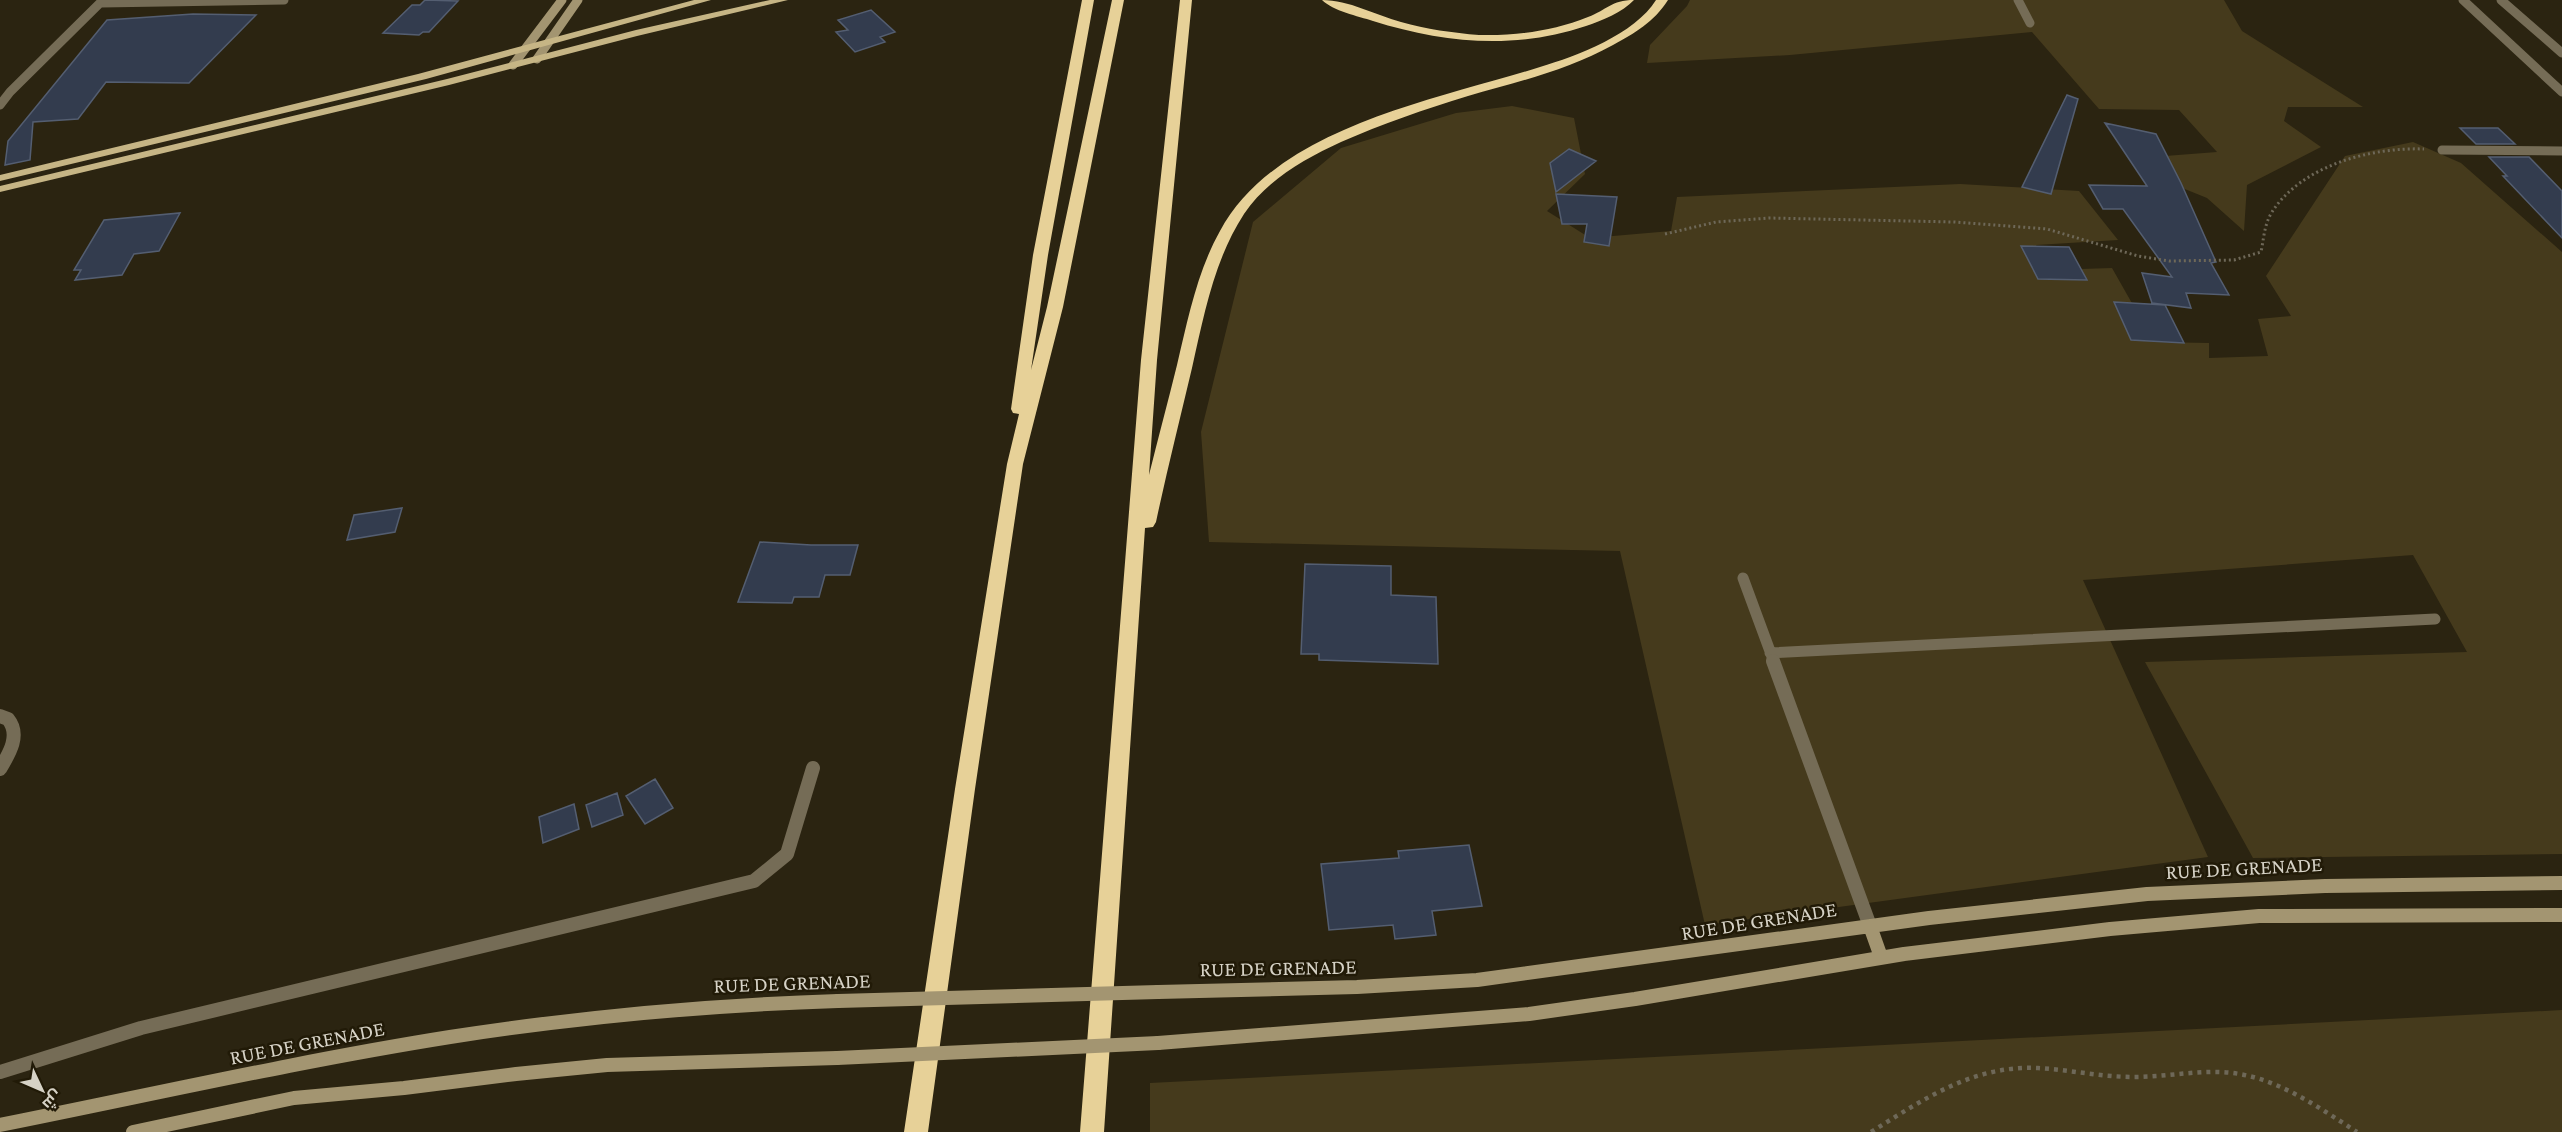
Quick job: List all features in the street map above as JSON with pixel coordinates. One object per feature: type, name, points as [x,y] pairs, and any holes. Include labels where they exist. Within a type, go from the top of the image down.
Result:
[{"type":"highway","points":[[916,1132],[965,789],[1015,464],[1021,395],[1039,262],[1073,90],[1088,0]]},
{"type":"highway","points":[[1015,464],[1055,307],[1118,0]]},
{"type":"highway","points":[[1092,1132],[1149,360],[1186,0]]},
{"type":"highway","points":[[1328,0],[1349,10],[1398,26],[1446,34],[1495,38],[1530,36],[1568,29],[1612,12],[1628,0]]},
{"type":"highway","points":[[1134,586],[1196,312],[1216,250],[1240,209],[1271,177],[1304,154],[1370,123],[1412,108],[1562,64],[1599,49],[1635,29],[1662,0]]},
{"type":"main road","points":[[0,178],[248,120],[525,50],[547,42],[706,0]]},
{"type":"main road","points":[[0,189],[783,0]]},
{"type":"street","points":[[0,105],[10,92],[102,1],[284,0]]},
{"type":"street","points":[[513,65],[562,0]]},
{"type":"street","points":[[537,59],[578,0]]},
{"type":"street","points":[[2018,0],[2030,23]]},
{"type":"street","points":[[2463,0],[2562,92]]},
{"type":"street","points":[[2501,0],[2562,52]]},
{"type":"street","points":[[2442,150],[2562,151]]},
{"type":"street","points":[[1743,578],[1881,957]]},
{"type":"street","points":[[1770,653],[2435,620]]},
{"type":"street","points":[[0,716],[6,718],[14,728],[15,742],[0,769]]},
{"type":"street","points":[[0,1072],[141,1028],[754,881],[787,854],[813,768]]},
{"type":"street","name":"RUE DE GRENADE","points":[[0,1125],[387,1048],[513,1028],[724,1006],[1395,987],[1476,980],[1664,957],[2014,907],[2165,892],[2314,885],[2562,883]]},
{"type":"street","points":[[133,1132],[294,1098],[607,1065],[837,1058],[1158,1043],[1529,1014],[1635,999],[1881,957],[2035,936],[2259,916],[2562,915]]},
{"type":"path","points":[[1665,234],[1692,225],[1742,220],[1962,223],[2031,227],[2078,235],[2153,259],[2202,262],[2236,261],[2251,258],[2261,252],[2266,225],[2282,199],[2321,172],[2352,158],[2381,151],[2442,150]]},
{"type":"path","points":[[1871,1132],[1959,1080],[2004,1069],[2034,1067],[2133,1077],[2200,1071],[2234,1073],[2280,1086],[2307,1100],[2357,1132]]},
{"type":"shaded area","points":[[1690,0],[2224,0],[2242,31],[2363,107],[2288,107],[2284,121],[2321,147],[2247,185],[2244,231],[2207,198],[2160,179],[2152,157],[2217,152],[2179,110],[2099,109],[2032,32],[1790,55],[1647,63],[1650,45]]},
{"type":"shaded area","points":[[1512,106],[1574,118],[1585,174],[1547,211],[1590,238],[1671,231],[1677,197],[1960,184],[2079,191],[2118,240],[2036,245],[2050,270],[2112,268],[2154,342],[2209,343],[2209,358],[2268,356],[2258,319],[2291,316],[2266,276],[2345,156],[2413,142],[2461,163],[2562,252],[2562,854],[2253,858],[2145,662],[2467,652],[2413,555],[2083,580],[2208,857],[1705,925],[1620,551],[1209,542],[1201,432],[1253,222],[1341,148],[1456,113]]},
{"type":"shaded area","points":[[2562,1010],[2562,1132],[1150,1132],[1150,1083]]},
{"type":"building","points":[[425,0],[458,1],[429,32],[419,35],[383,33],[412,5],[420,5]]},
{"type":"building","points":[[871,10],[895,32],[880,37],[885,42],[855,52],[836,32],[848,30],[838,20]]},
{"type":"building","points":[[193,14],[256,15],[189,83],[106,82],[78,119],[33,122],[30,160],[5,165],[8,141],[107,20]]},
{"type":"building","points":[[2067,95],[2078,99],[2051,194],[2022,187]]},
{"type":"building","points":[[2105,123],[2156,134],[2181,183],[2216,262],[2211,263],[2229,295],[2186,293],[2191,308],[2152,303],[2142,273],[2172,277],[2123,209],[2103,209],[2089,185],[2147,186]]},
{"type":"building","points":[[2460,128],[2498,128],[2515,144],[2476,144]]},
{"type":"building","points":[[1569,149],[1596,161],[1556,192],[1550,163]]},
{"type":"building","points":[[2489,157],[2529,157],[2562,191],[2562,238],[2503,176],[2507,176]]},
{"type":"building","points":[[1556,194],[1617,197],[1609,246],[1584,242],[1587,224],[1562,224]]},
{"type":"building","points":[[180,213],[159,251],[134,254],[122,275],[75,280],[81,270],[74,270],[104,220]]},
{"type":"building","points":[[2021,246],[2069,247],[2087,280],[2038,279]]},
{"type":"building","points":[[2114,302],[2165,305],[2184,343],[2131,340]]},
{"type":"building","points":[[402,508],[395,532],[347,540],[354,515]]},
{"type":"building","points":[[760,542],[858,545],[850,575],[825,575],[819,597],[794,597],[792,603],[738,602]]},
{"type":"building","points":[[1305,564],[1391,566],[1391,595],[1436,597],[1438,664],[1319,660],[1319,654],[1301,654]]},
{"type":"building","points":[[655,779],[673,808],[645,824],[626,796]]},
{"type":"building","points":[[617,793],[623,815],[592,827],[586,805]]},
{"type":"building","points":[[574,804],[579,829],[543,843],[539,817]]},
{"type":"building","points":[[1469,845],[1482,906],[1432,911],[1436,935],[1395,939],[1393,925],[1329,930],[1321,864],[1399,858],[1398,851]]}]
